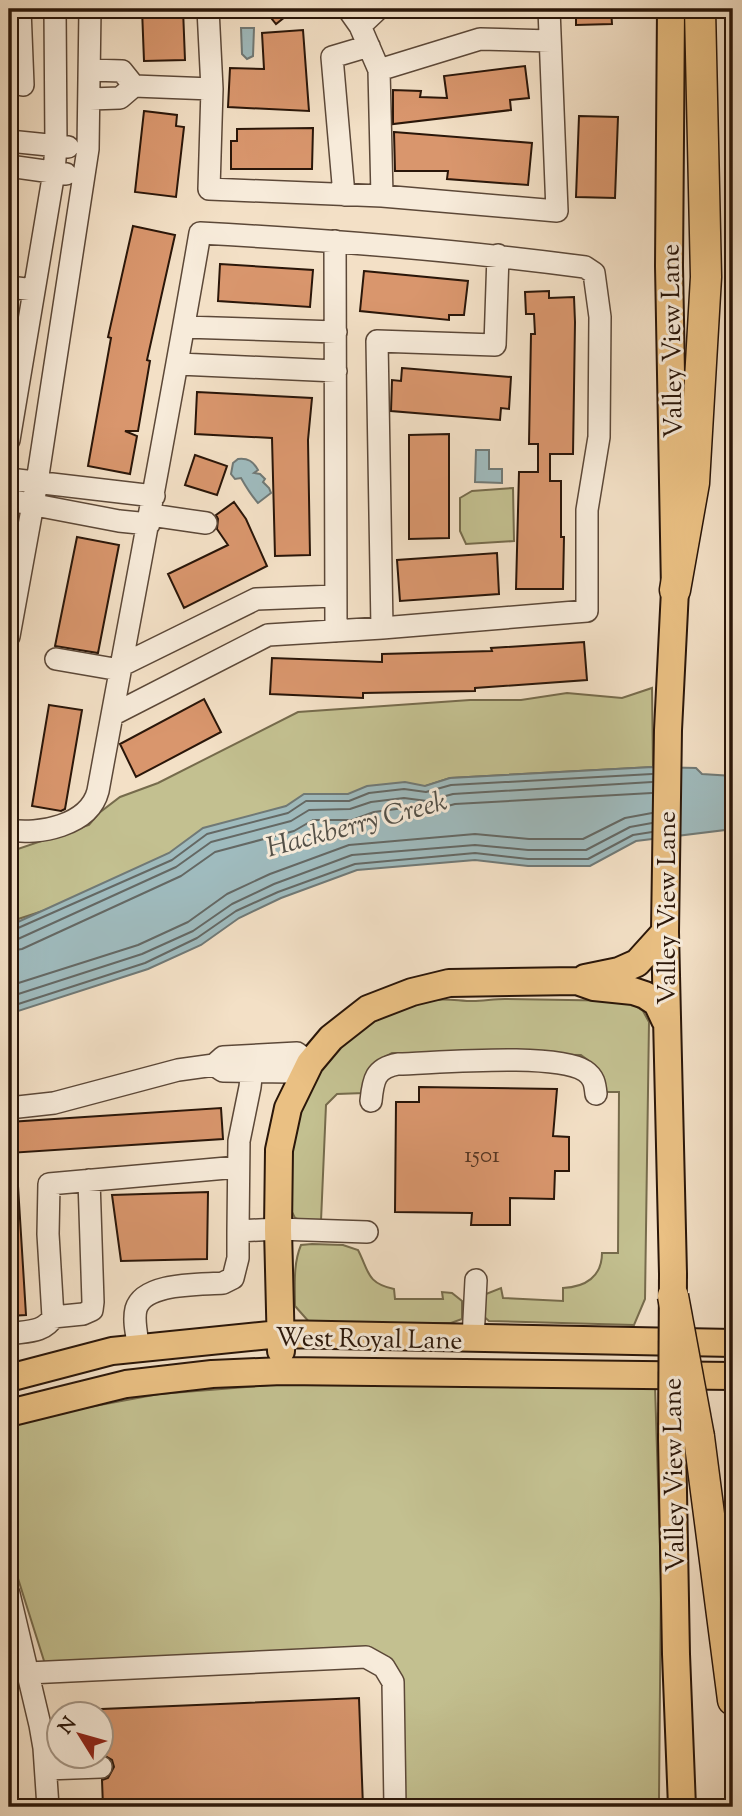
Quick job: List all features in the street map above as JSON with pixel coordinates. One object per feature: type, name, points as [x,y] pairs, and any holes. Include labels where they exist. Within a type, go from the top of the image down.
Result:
[{"type":"highway","points":[[675,590],[694,483],[706,277],[700,9]]},
{"type":"highway","points":[[673,1285],[685,1437],[733,1700]]},
{"type":"main road","name":"Valley View Lane","points":[[671,9],[669,274],[675,590],[668,730],[665,932],[673,1285]]},
{"type":"main road","points":[[282,1371],[279,1150],[288,1108],[310,1063],[331,1038],[368,1009],[412,992],[449,983],[577,981],[592,975],[619,971],[637,962],[665,932]]},
{"type":"main road","points":[[577,981],[594,988],[633,991],[645,995],[657,1003],[666,1020]]},
{"type":"main road","name":"West Royal Lane","points":[[13,1376],[112,1351],[281,1334],[733,1343]]},
{"type":"main road","name":"West Royal Lane","points":[[9,1413],[126,1384],[212,1374],[282,1371],[733,1376]]},
{"type":"main road","name":"Valley View Lane","points":[[682,1807],[676,1654],[685,1437]]},
{"type":"street","points":[[20,9],[23,85]]},
{"type":"street","points":[[9,440],[54,172],[55,9]]},
{"type":"street","points":[[9,636],[35,493],[88,149],[90,9]]},
{"type":"street","points":[[208,9],[212,89],[209,189],[382,197],[558,211],[548,9]]},
{"type":"street","points":[[378,9],[354,17],[379,70],[382,197]]},
{"type":"street","points":[[379,70],[480,39],[550,41]]},
{"type":"street","points":[[344,195],[332,57],[369,46]]},
{"type":"street","points":[[90,70],[121,71],[134,86]]},
{"type":"street","points":[[90,99],[120,97],[134,86],[212,89]]},
{"type":"street","points":[[9,141],[88,149]]},
{"type":"street","points":[[9,166],[84,176]]},
{"type":"street","points":[[9,830],[34,832],[72,820],[93,803],[98,792],[112,715],[121,667],[179,364],[200,233],[498,255],[585,267],[596,276],[600,317],[599,436],[587,510],[587,611],[268,635],[112,715]]},
{"type":"street","points":[[335,241],[336,631]]},
{"type":"street","points":[[383,628],[377,341],[495,345],[498,255]]},
{"type":"street","points":[[9,287],[34,290]]},
{"type":"street","points":[[184,327],[336,332]]},
{"type":"street","points":[[179,364],[336,371]]},
{"type":"street","points":[[9,479],[35,493],[93,515],[151,512]]},
{"type":"street","points":[[93,515],[100,489]]},
{"type":"street","points":[[9,500],[35,493],[100,489],[151,512],[206,523]]},
{"type":"street","points":[[56,659],[114,669],[256,599],[335,596]]},
{"type":"street","points":[[371,1101],[378,1074],[386,1066],[480,1060],[531,1061],[576,1066],[588,1072],[595,1082],[596,1094]]},
{"type":"street","points":[[139,1348],[135,1325],[136,1308],[144,1296],[156,1289],[223,1283],[233,1278],[238,1258],[239,1141],[253,1063]]},
{"type":"street","points":[[9,1108],[54,1103],[178,1070],[214,1065],[223,1071],[253,1063],[291,1072],[310,1063]]},
{"type":"street","points":[[9,1334],[42,1329],[53,1317],[48,1234],[50,1184],[238,1167]]},
{"type":"street","points":[[53,1317],[83,1314],[92,1310],[89,1180]]},
{"type":"street","points":[[238,1231],[278,1229],[367,1232]]},
{"type":"street","points":[[473,1339],[476,1280]]},
{"type":"street","points":[[9,1594],[40,1725],[46,1769]]},
{"type":"street","points":[[28,1673],[366,1657],[384,1667],[393,1682],[395,1807]]},
{"type":"street","points":[[46,1770],[48,1807]]},
{"type":"shaded area","points":[[513,488],[514,541],[466,544],[460,531],[460,498],[472,491]]},
{"type":"shaded area","points":[[652,688],[653,767],[450,778],[9,922],[9,849],[15,850],[89,825],[99,813],[120,797],[158,783],[298,712],[470,700],[521,700],[567,693],[622,698]]},
{"type":"shaded area","points":[[440,999],[628,1001],[643,1011],[649,1022],[645,1299],[634,1325],[489,1321],[482,1315],[486,1294],[501,1288],[503,1298],[563,1301],[563,1288],[591,1279],[599,1268],[602,1253],[618,1253],[619,1092],[604,1092],[598,1070],[581,1055],[392,1053],[374,1063],[364,1093],[337,1094],[326,1105],[321,1221],[302,1221],[295,1218],[292,1212],[292,1147],[302,1103],[328,1060],[346,1042],[388,1014],[411,1005]]},
{"type":"shaded area","points":[[301,1245],[343,1245],[358,1250],[373,1280],[394,1289],[395,1299],[443,1299],[442,1292],[452,1293],[462,1301],[462,1319],[451,1323],[310,1323],[295,1306],[295,1282]]},
{"type":"shaded area","points":[[283,1384],[655,1386],[661,1578],[659,1798],[655,1807],[401,1807],[378,1652],[45,1664],[9,1550],[9,1425],[46,1415],[159,1394]]},
{"type":"water","points":[[241,28],[254,28],[253,56],[247,59],[242,54]]},
{"type":"water","points":[[476,450],[489,450],[489,469],[502,469],[502,483],[475,482]]},
{"type":"water","points":[[238,459],[252,462],[258,470],[254,473],[265,479],[263,482],[271,493],[258,503],[241,478],[235,479],[231,474],[233,463]]},
{"type":"water","name":"Hackberry Creek","points":[[653,767],[696,768],[702,774],[733,776],[733,829],[636,841],[590,866],[528,866],[475,860],[357,870],[281,898],[239,918],[201,945],[148,969],[9,1014],[9,926],[169,853],[203,828],[286,806],[304,794],[348,794],[367,786],[405,782],[425,786],[450,778]]},
{"type":"building","points":[[142,9],[183,9],[185,60],[144,61]]},
{"type":"building","points":[[264,9],[295,9],[276,24]]},
{"type":"building","points":[[576,9],[611,9],[612,24],[576,25]]},
{"type":"building","points":[[303,30],[309,111],[228,107],[230,68],[264,69],[262,33]]},
{"type":"building","points":[[525,66],[529,98],[510,100],[511,110],[393,124],[393,90],[421,91],[420,97],[447,98],[444,76]]},
{"type":"building","points":[[144,111],[177,115],[176,126],[184,127],[176,197],[135,192]]},
{"type":"building","points":[[579,116],[618,117],[615,198],[576,197]]},
{"type":"building","points":[[313,128],[312,169],[231,169],[231,141],[237,141],[237,129]]},
{"type":"building","points":[[394,132],[532,143],[528,185],[447,179],[448,171],[395,171]]},
{"type":"building","points":[[133,226],[175,235],[147,360],[150,361],[138,431],[125,431],[137,436],[130,474],[88,466],[111,338],[108,337]]},
{"type":"building","points":[[220,264],[313,270],[310,307],[218,301]]},
{"type":"building","points":[[364,271],[468,281],[464,315],[449,315],[449,320],[360,311]]},
{"type":"building","points":[[549,291],[549,298],[574,297],[573,454],[550,454],[550,481],[561,481],[563,589],[516,589],[519,472],[538,472],[538,444],[529,444],[531,334],[535,334],[534,314],[526,314],[525,292]]},
{"type":"building","points":[[402,368],[511,377],[509,409],[501,408],[500,420],[391,411],[392,380],[401,381]]},
{"type":"building","points":[[197,392],[312,398],[308,440],[310,555],[275,556],[272,438],[195,434]]},
{"type":"building","points":[[449,434],[449,538],[409,539],[409,435]]},
{"type":"building","points":[[195,455],[227,466],[217,495],[185,485]]},
{"type":"building","points":[[234,502],[246,519],[267,566],[184,608],[168,574],[228,545],[217,529],[216,515]]},
{"type":"building","points":[[77,537],[119,545],[98,653],[55,646]]},
{"type":"building","points":[[497,553],[499,594],[400,601],[397,560]]},
{"type":"building","points":[[584,642],[587,680],[475,688],[475,691],[363,693],[363,698],[270,694],[272,658],[382,662],[382,654],[492,651],[491,648]]},
{"type":"building","points":[[204,699],[221,732],[136,777],[120,744]]},
{"type":"building","points":[[49,705],[82,710],[65,809],[61,811],[32,806]]},
{"type":"building","points":[[419,1087],[557,1089],[553,1136],[569,1137],[569,1171],[555,1171],[554,1199],[510,1198],[510,1225],[471,1225],[472,1213],[395,1212],[396,1102],[419,1102]]},
{"type":"building","points":[[221,1108],[223,1139],[9,1153],[9,1122]]},
{"type":"building","points":[[9,1170],[17,1170],[26,1315],[9,1316]]},
{"type":"building","points":[[208,1192],[207,1259],[121,1261],[112,1195]]},
{"type":"building","points":[[359,1698],[363,1807],[103,1807],[102,1780],[108,1778],[112,1770],[116,1770],[116,1708]]}]
